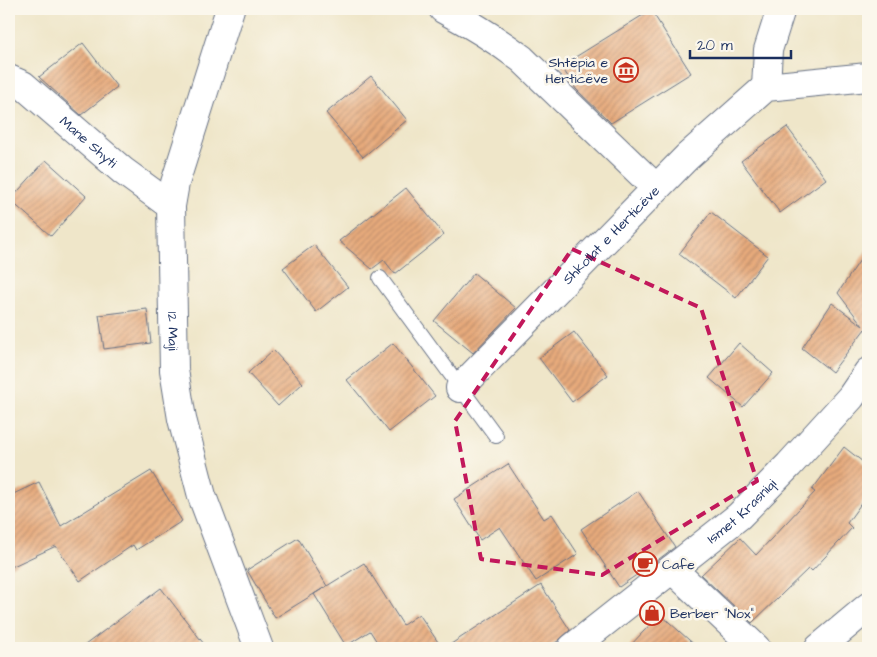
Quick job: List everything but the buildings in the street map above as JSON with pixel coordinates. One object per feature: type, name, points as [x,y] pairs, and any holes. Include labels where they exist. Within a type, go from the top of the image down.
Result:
[{"type":"street","name":"12 Maji","points":[[230,9],[175,183],[170,206],[174,370],[182,419],[202,496],[258,648]]},
{"type":"street","points":[[443,9],[500,42],[522,59],[656,188]]},
{"type":"street","points":[[781,9],[768,50],[766,87],[868,78]]},
{"type":"street","name":"Mane Shyti","points":[[9,79],[23,85],[122,171],[170,206]]},
{"type":"street","name":"Shkollat e Herticëve","points":[[460,388],[656,188],[694,151],[766,87]]},
{"type":"street","name":"Ismet Krasniqi","points":[[572,648],[739,516],[851,397],[868,372]]},
{"type":"street","points":[[672,569],[756,648]]},
{"type":"street","points":[[818,648],[868,608]]},
{"type":"lane","points":[[380,278],[496,436]]},
{"type":"highlighted area","points":[[572,249],[701,308],[757,481],[602,575],[481,559],[455,421]]},
{"type":"place","name":"Shtëpia e Herticëve","points":[[626,70]]},
{"type":"place","name":"Cafe","points":[[645,564]]},
{"type":"place","name":"Berber “Nox”","points":[[652,613]]}]
